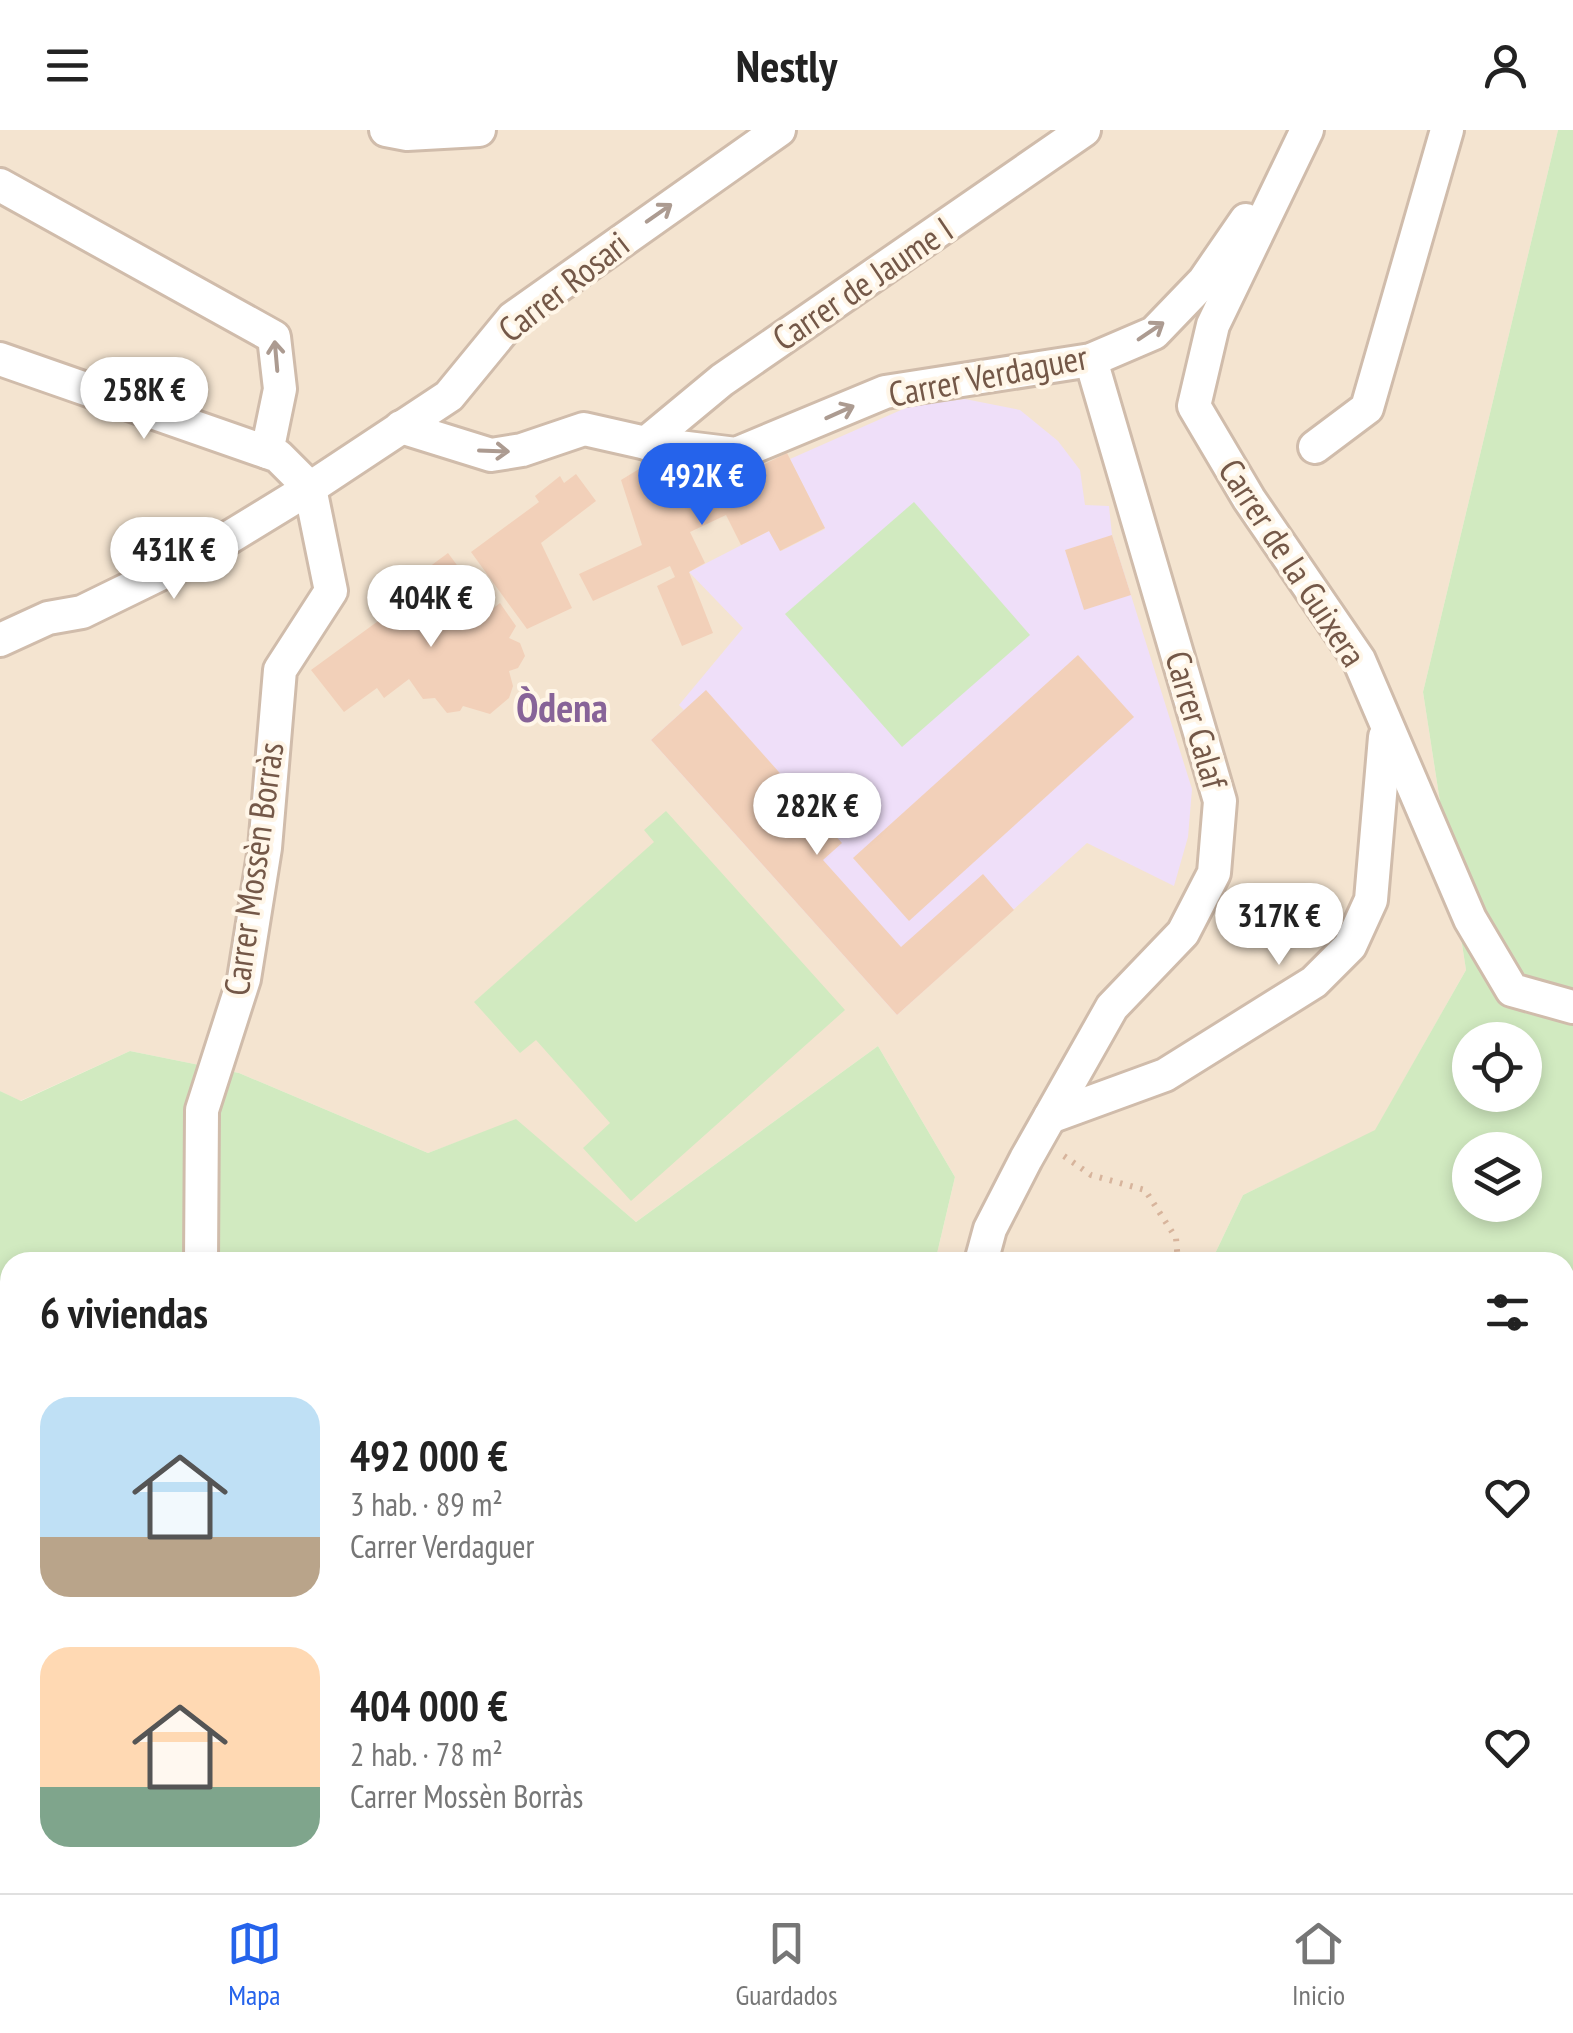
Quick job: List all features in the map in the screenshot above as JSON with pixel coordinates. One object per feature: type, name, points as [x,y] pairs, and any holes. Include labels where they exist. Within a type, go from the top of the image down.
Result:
[{"type":"street","points":[[400,132],[479,130]]},
{"type":"street","name":"Carrer Rosari","points":[[0,640],[118,595],[206,551],[310,488],[448,396],[512,318],[778,130]]},
{"type":"street","name":"Carrer de Jaume I","points":[[646,443],[722,380],[1084,130]]},
{"type":"street","name":"Carrer de la Guixera","points":[[1306,130],[1212,325],[1194,406],[1249,499],[1358,660],[1470,919],[1512,990],[1573,1008]]},
{"type":"street","points":[[1315,447],[1367,408],[1447,130]]},
{"type":"street","name":"Carrer Verdaguer","points":[[400,427],[491,455],[522,450],[584,429],[646,443],[736,454],[884,392],[1091,360],[1154,333],[1204,281],[1247,218],[1282,181]]},
{"type":"street","points":[[0,186],[274,337],[280,390],[266,452]]},
{"type":"street","points":[[0,359],[278,456],[310,488]]},
{"type":"street","name":"Carrer Calaf","points":[[984,1252],[990,1229],[1112,1007],[1183,932],[1214,873],[1220,801],[1091,360]]},
{"type":"street","name":"Carrer Mossèn Borràs","points":[[200,1252],[202,1110],[244,979],[265,848],[280,670],[331,591],[310,488]]},
{"type":"street","points":[[1044,1128],[1165,1074],[1314,982],[1350,946],[1371,900],[1386,727]]},
{"type":"path","points":[[1044,1128],[1091,1175],[1145,1190],[1176,1238],[1177,1252]]},
{"type":"shaded area","points":[[0,130],[1558,130],[1423,692],[1466,970],[1375,1131],[1243,1195],[1216,1252],[937,1252],[955,1177],[878,1046],[636,1222],[516,1120],[428,1153],[239,1073],[130,1051],[20,1101],[0,1091]]},
{"type":"shaded area","points":[[965,399],[1020,410],[1058,441],[1080,470],[1085,505],[1109,506],[1112,535],[1192,789],[1188,837],[1174,886],[1087,843],[897,1015],[651,740],[684,710],[679,705],[743,628],[689,572],[769,531],[781,551],[825,529],[790,459],[910,406]]},
{"type":"green space","points":[[1558,130],[1573,130],[1573,1252],[1216,1252],[1243,1195],[1375,1130],[1466,970],[1423,692]]},
{"type":"green space","points":[[914,502],[1030,635],[902,747],[785,614]]},
{"type":"green space","points":[[666,811],[845,1010],[631,1201],[583,1148],[610,1123],[536,1040],[520,1053],[474,1002],[654,842],[644,830]]},
{"type":"green space","points":[[878,1046],[955,1177],[937,1252],[0,1252],[0,1091],[21,1101],[130,1051],[239,1073],[428,1153],[516,1119],[636,1222]]},
{"type":"building","points":[[787,453],[825,528],[780,551],[769,531],[741,545],[726,515],[690,532],[705,563],[689,572],[713,633],[682,646],[657,586],[675,577],[670,566],[593,601],[579,574],[642,545],[621,480],[644,466],[750,471]]},
{"type":"building","points":[[576,474],[596,501],[541,543],[572,608],[527,629],[471,552],[539,502],[535,496],[560,476],[564,483]]},
{"type":"building","points":[[1112,535],[1131,595],[1084,610],[1065,550]]},
{"type":"building","points":[[448,553],[468,580],[460,585],[483,616],[500,603],[516,626],[509,638],[520,643],[525,656],[518,668],[509,671],[513,686],[509,698],[490,714],[463,706],[460,711],[447,713],[435,698],[423,699],[409,679],[384,698],[377,688],[344,712],[311,670],[433,581],[425,570]]},
{"type":"building","points":[[1078,655],[1134,717],[909,921],[853,858]]},
{"type":"building","points":[[706,690],[842,843],[823,860],[901,947],[983,874],[1014,910],[897,1015],[651,740]]},
{"type":"district","name":"Òdena","points":[[562,708]]}]
